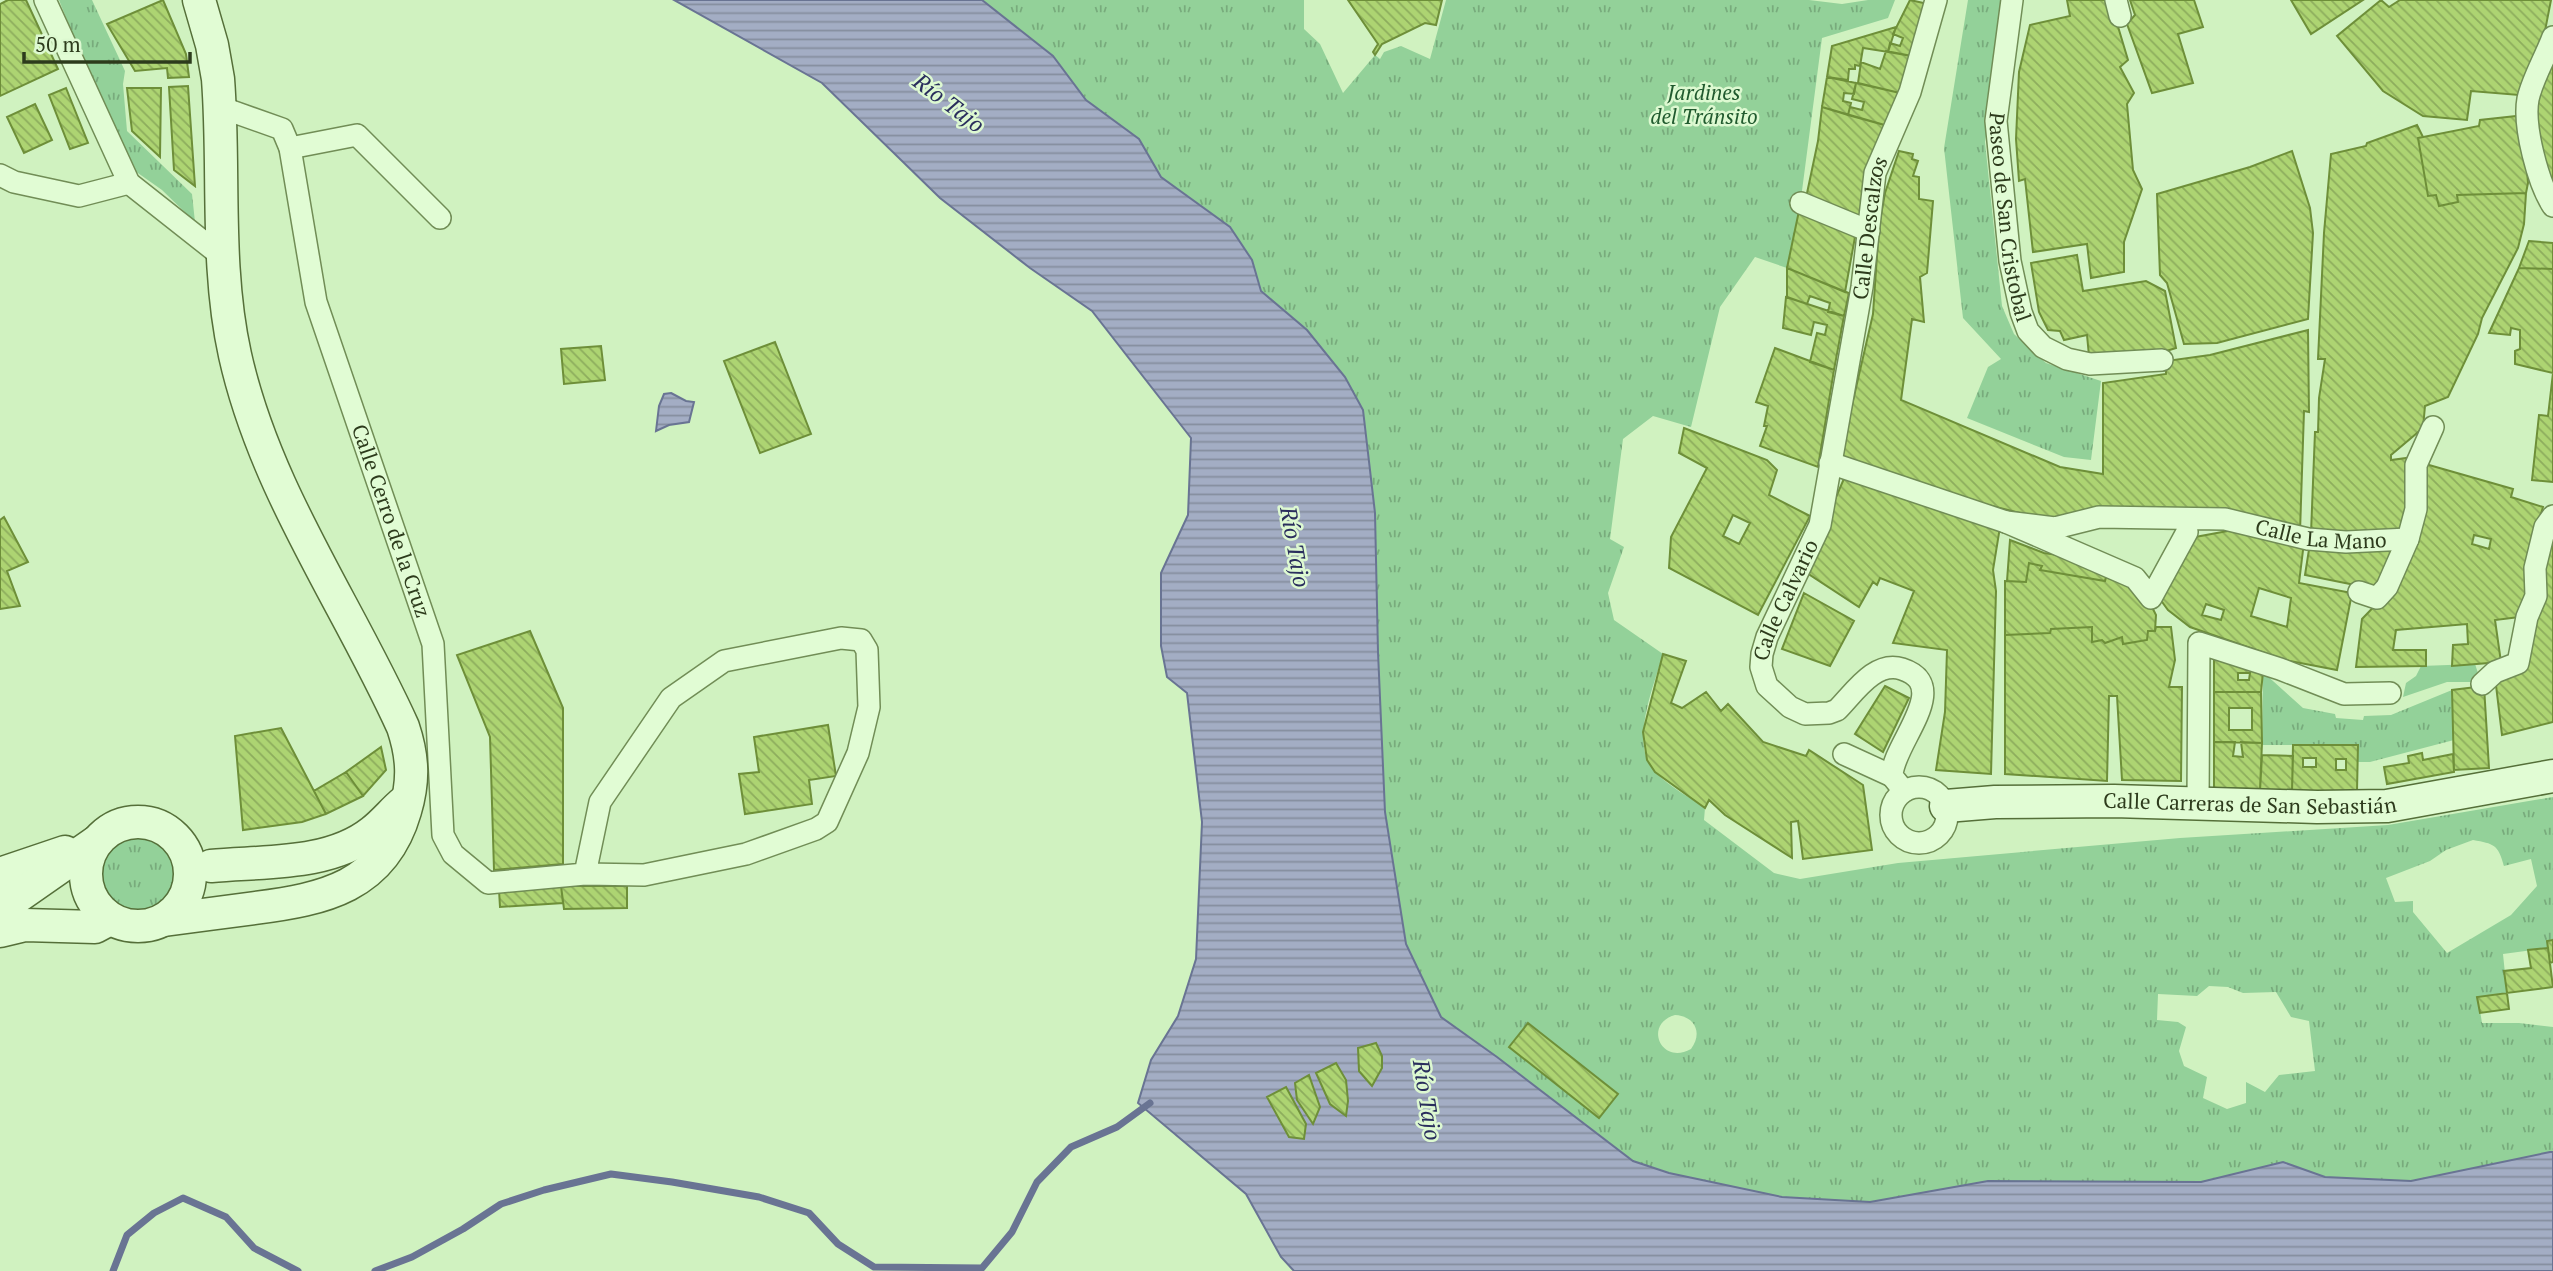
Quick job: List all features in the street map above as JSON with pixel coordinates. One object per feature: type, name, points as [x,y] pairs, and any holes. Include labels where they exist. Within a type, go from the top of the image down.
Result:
[{"type":"main road","points":[[96,842],[88,858],[86,875],[89,892],[97,907],[110,919],[123,925],[151,925],[164,920],[299,902],[334,892],[369,870],[397,834],[410,796],[411,754],[397,714],[326,580],[263,447],[236,357],[227,301],[220,107],[212,45],[199,0]]},
{"type":"main road","name":"Calle Carreras de San Sebastián","points":[[1946,806],[1995,802],[2387,806],[2553,776]]},
{"type":"main road","points":[[164,920],[177,910],[188,890],[191,866],[198,858],[312,857],[348,846],[372,832],[410,796]]},
{"type":"main road","points":[[110,919],[95,927],[25,925],[2,912],[107,832],[120,825],[135,822],[150,823],[165,829],[198,858],[234,882],[299,902]]},
{"type":"main road","points":[[0,874],[96,842]]},
{"type":"street","points":[[45,0],[129,183],[225,258]]},
{"type":"street","name":"Calle Descalzos","points":[[1830,463],[1862,287],[1875,173],[1910,92],[1936,0]]},
{"type":"street","name":"Paseo de San Cristobal","points":[[2012,0],[1996,121],[2010,261],[2028,331],[2043,346],[2067,359],[2091,364],[2162,360]]},
{"type":"street","points":[[2553,37],[2528,100],[2530,145],[2546,195],[2553,206]]},
{"type":"street","points":[[220,107],[282,129],[290,148],[357,135],[440,218]]},
{"type":"street","name":"Calle Cerro de la Cruz","points":[[290,148],[316,302],[433,644],[443,835],[453,854],[488,883],[585,874]]},
{"type":"street","points":[[0,175],[14,183],[79,196],[129,183]]},
{"type":"street","points":[[1801,203],[1869,231]]},
{"type":"street","points":[[2359,592],[2377,598],[2387,587],[2416,509],[2416,465],[2433,427]]},
{"type":"street","points":[[1830,463],[2006,522],[2134,578],[2151,598],[2186,532]]},
{"type":"street","name":"Calle Calvario","points":[[1830,463],[1820,525],[1767,637],[1761,667],[1767,686],[1775,696],[1805,714],[1837,710],[1879,669],[1899,668],[1917,677],[1924,692],[1923,703],[1897,754],[1898,784]]},
{"type":"street","name":"Calle La Mano","points":[[2006,522],[2055,528],[2099,517],[2153,516],[2235,521],[2308,539],[2407,539]]},
{"type":"street","points":[[2487,682],[2495,672],[2518,663],[2528,617],[2536,596],[2535,568],[2545,527],[2553,516]]},
{"type":"street","points":[[841,638],[861,640],[867,650],[869,707],[858,753],[827,822],[816,829],[746,854],[644,876],[585,874],[600,802],[671,698],[724,661],[841,638]]},
{"type":"street","points":[[2198,803],[2199,643],[2280,669],[2344,694],[2390,693]]},
{"type":"street","points":[[397,714],[435,704]]},
{"type":"street","points":[[1844,754],[1898,784],[1936,793],[1946,806],[1948,816],[1941,834],[1934,840],[1915,844],[1899,835],[1891,820],[1898,784]]},
{"type":"green space","points":[[59,0],[92,0],[125,71],[123,84],[127,131],[192,194],[195,222],[162,190],[135,171],[111,131]]},
{"type":"green space","name":"Jardines del Tránsito","points":[[982,0],[1304,0],[1304,29],[1320,44],[1343,93],[1375,55],[1380,59],[1384,52],[1401,46],[1430,59],[1446,0],[1809,0],[1842,4],[1895,0],[1888,18],[1822,38],[1800,206],[1787,268],[1755,257],[1720,307],[1691,427],[1653,416],[1623,439],[1610,539],[1624,547],[1608,593],[1614,620],[1663,654],[1646,715],[1644,748],[1648,761],[1661,778],[1705,808],[1704,820],[1774,873],[1800,879],[1898,863],[2180,838],[2388,825],[2553,797],[2553,940],[2548,948],[2503,954],[2507,993],[2478,998],[2482,1023],[2553,1027],[2553,1152],[2411,1181],[2325,1177],[2283,1162],[2201,1182],[1988,1181],[1870,1202],[1782,1197],[1669,1173],[1633,1161],[1441,1017],[1406,944],[1385,812],[1375,513],[1363,410],[1345,377],[1307,330],[1261,291],[1252,260],[1230,227],[1161,177],[1139,139],[1086,100],[1053,56]],"holes":[[[2473,840],[2494,846],[2500,853],[2504,866],[2531,859],[2537,886],[2511,915],[2447,953],[2413,912],[2413,901],[2395,902],[2386,878]],[[2209,986],[2228,987],[2243,993],[2276,992],[2291,1017],[2309,1021],[2315,1071],[2279,1075],[2265,1092],[2246,1082],[2246,1103],[2227,1109],[2203,1098],[2207,1077],[2184,1066],[2179,1051],[2186,1027],[2178,1022],[2157,1020],[2158,994],[2197,996]],[[1675,1015],[1688,1018],[1692,1022],[1696,1037],[1691,1049],[1680,1053],[1664,1048],[1658,1034],[1665,1020]]]},
{"type":"green space","points":[[1968,0],[2004,0],[1985,142],[2002,306],[2014,334],[2046,363],[2101,381],[2091,460],[2064,457],[1967,418],[1988,367],[2001,359],[1963,318],[1944,148]]},
{"type":"green space","points":[[2475,664],[2481,682],[2447,682],[2403,697],[2406,683],[2416,676],[2421,666]]},
{"type":"green space","points":[[2263,672],[2303,708],[2335,714],[2336,718],[2363,720],[2364,716],[2391,715],[2452,690],[2454,740],[2370,762],[2358,762],[2358,745],[2262,745]]},
{"type":"green space","points":[[140,833],[156,836],[169,845],[178,858],[181,874],[178,890],[169,903],[156,912],[140,915],[124,912],[111,903],[102,890],[99,874],[102,858],[111,845],[124,836]]},
{"type":"water","name":"Río Tajo","points":[[674,0],[982,0],[1053,56],[1086,100],[1139,139],[1161,177],[1230,227],[1252,260],[1261,291],[1307,330],[1345,377],[1363,410],[1375,513],[1385,812],[1406,944],[1441,1017],[1633,1161],[1669,1173],[1782,1197],[1870,1202],[1988,1181],[2201,1182],[2283,1162],[2325,1177],[2411,1181],[2553,1152],[2553,1271],[1294,1271],[1281,1257],[1246,1194],[1138,1103],[1151,1060],[1178,1016],[1196,959],[1202,822],[1187,693],[1167,677],[1161,646],[1161,573],[1188,515],[1191,438],[1092,311],[1030,268],[940,198],[822,83]]},
{"type":"water","points":[[671,393],[694,402],[689,422],[669,425],[656,431],[659,406],[664,394]]},
{"type":"building","points":[[8,0],[26,0],[58,69],[0,96],[0,4]]},
{"type":"building","points":[[163,0],[186,54],[189,77],[168,78],[167,68],[135,71],[107,24]]},
{"type":"building","points":[[1348,0],[1442,0],[1436,25],[1425,23],[1382,44],[1375,55],[1373,52],[1378,44]]},
{"type":"building","points":[[1910,0],[1928,4],[1912,56],[1888,52],[1890,43],[1900,46],[1903,38],[1893,34]]},
{"type":"building","points":[[2067,0],[2110,0],[2128,60],[2120,67],[2134,93],[2127,104],[2133,170],[2142,189],[2124,242],[2124,272],[2091,278],[2087,244],[2033,252],[2025,179],[2019,181],[2016,139],[2019,72],[2030,25],[2070,16]]},
{"type":"building","points":[[2130,0],[2194,0],[2203,27],[2178,34],[2193,83],[2152,93],[2127,24],[2135,15]]},
{"type":"building","points":[[2291,0],[2363,0],[2311,34]]},
{"type":"building","points":[[2381,0],[2389,7],[2400,0],[2551,0],[2544,36],[2519,95],[2471,91],[2467,120],[2423,116],[2383,91],[2337,36]]},
{"type":"building","points":[[1896,27],[1888,52],[1863,48],[1860,66],[1855,65],[1855,69],[1849,69],[1848,80],[1827,77],[1832,46]]},
{"type":"building","points":[[2553,48],[2553,192],[2531,109]]},
{"type":"building","points":[[1886,51],[1912,56],[1900,93],[1858,83],[1861,62],[1880,69]]},
{"type":"building","points":[[1827,77],[1856,83],[1854,94],[1844,93],[1843,101],[1851,103],[1848,115],[1822,107]]},
{"type":"building","points":[[1856,83],[1900,93],[1888,126],[1848,115],[1850,107],[1862,110],[1864,102],[1852,99]]},
{"type":"building","points":[[188,86],[195,186],[174,170],[169,87]]},
{"type":"building","points":[[66,88],[88,143],[70,149],[49,95]]},
{"type":"building","points":[[127,88],[161,88],[160,157],[132,131]]},
{"type":"building","points":[[35,104],[52,140],[24,153],[7,117]]},
{"type":"building","points":[[1822,107],[1888,126],[1859,220],[1806,198]]},
{"type":"building","points":[[2516,116],[2523,122],[2528,183],[2526,193],[2457,195],[2458,202],[2439,206],[2436,195],[2428,196],[2418,138],[2479,126],[2480,120]]},
{"type":"building","points":[[2417,125],[2423,137],[2418,138],[2428,196],[2436,195],[2439,206],[2458,202],[2457,195],[2526,193],[2524,224],[2518,248],[2482,318],[2478,334],[2448,397],[2425,406],[2423,428],[2391,455],[2391,460],[2414,457],[2405,534],[2311,533],[2315,432],[2318,432],[2319,398],[2325,359],[2318,359],[2331,154],[2366,146],[2367,143]]},
{"type":"building","points":[[1899,151],[1913,154],[1912,159],[1918,161],[1913,176],[1919,177],[1919,199],[1933,201],[1927,273],[1920,277],[1924,322],[1912,319],[1901,400],[2060,467],[2103,474],[2103,383],[2166,374],[2166,361],[2210,355],[2308,330],[2309,412],[2304,411],[2300,532],[2060,523],[1948,495],[1840,457],[1873,314],[1879,226],[1885,193]]},
{"type":"building","points":[[2292,151],[2310,208],[2313,233],[2308,319],[2217,343],[2184,344],[2167,283],[2160,275],[2157,194],[2250,167]]},
{"type":"building","points":[[1800,206],[1857,226],[1845,292],[1787,268]]},
{"type":"building","points":[[2529,241],[2553,243],[2553,269],[2519,268]]},
{"type":"building","points":[[2077,255],[2083,291],[2146,281],[2165,291],[2176,348],[2150,356],[2089,356],[2087,335],[2064,340],[2060,331],[2048,330],[2039,312],[2031,263]]},
{"type":"building","points":[[1787,268],[1849,293],[1844,316],[1828,312],[1830,303],[1810,296],[1807,304],[1787,297]]},
{"type":"building","points":[[2519,268],[2553,269],[2553,373],[2515,364],[2515,351],[2520,349],[2520,330],[2511,328],[2510,335],[2489,333]]},
{"type":"building","points":[[1786,297],[1844,316],[1834,370],[1810,362],[1817,333],[1825,335],[1827,325],[1814,322],[1811,335],[1783,328]]},
{"type":"building","points":[[775,342],[811,434],[760,453],[724,361]]},
{"type":"building","points":[[601,346],[605,380],[564,384],[561,349]]},
{"type":"building","points":[[1775,348],[1834,370],[1818,467],[1760,446],[1767,426],[1764,426],[1768,406],[1756,402]]},
{"type":"building","points":[[2553,373],[2553,482],[2532,480],[2539,415],[2548,416]]},
{"type":"building","points":[[1684,428],[1767,460],[1777,470],[1769,495],[1810,516],[1758,615],[1669,568],[1671,537],[1707,468],[1679,453]],"holes":[[[1733,515],[1750,523],[1739,544],[1723,536]]]},
{"type":"building","points":[[2422,463],[2513,489],[2511,497],[2543,507],[2528,558],[2529,596],[2519,617],[2495,620],[2501,662],[2452,666],[2453,645],[2468,644],[2467,624],[2396,630],[2393,650],[2426,650],[2426,666],[2356,667],[2362,619],[2388,592]],"holes":[[[2474,535],[2491,539],[2489,549],[2472,544]]]},
{"type":"building","points":[[1846,474],[2000,527],[1993,570],[1996,591],[1991,774],[1936,770],[1945,712],[1947,650],[1893,643],[1914,591],[1880,578],[1877,585],[1873,582],[1859,607],[1804,571]]},
{"type":"building","points":[[4,517],[28,562],[7,571],[20,606],[0,609],[0,520]]},
{"type":"building","points":[[2553,523],[2553,722],[2502,735],[2495,677],[2522,665]]},
{"type":"building","points":[[2233,530],[2304,542],[2299,583],[2352,593],[2337,670],[2285,660],[2190,627],[2168,610],[2157,595],[2190,538]],"holes":[[[2259,588],[2291,598],[2287,627],[2251,616]],[[2206,604],[2224,610],[2221,620],[2202,615]]]},
{"type":"building","points":[[2010,540],[2096,568],[2106,577],[2105,581],[2040,570],[2042,566],[2029,563],[2026,582],[2007,581]]},
{"type":"building","points":[[2310,543],[2398,543],[2376,592],[2305,575]]},
{"type":"building","points":[[2029,563],[2042,566],[2040,570],[2105,581],[2106,577],[2119,582],[2133,582],[2156,615],[2155,631],[2148,631],[2147,640],[2123,644],[2122,637],[2105,643],[2102,640],[2092,642],[2092,627],[2051,629],[2050,633],[2005,635],[2005,581],[2026,582]]},
{"type":"building","points":[[1804,593],[1854,621],[1830,666],[1782,649]]},
{"type":"building","points":[[2092,627],[2092,642],[2102,640],[2105,643],[2122,637],[2123,644],[2147,640],[2148,631],[2155,631],[2156,627],[2171,627],[2175,660],[2169,687],[2182,687],[2181,781],[2122,780],[2117,696],[2109,696],[2107,781],[2005,774],[2005,635],[2050,633],[2051,629]]},
{"type":"building","points":[[530,631],[563,708],[563,864],[494,870],[490,737],[457,655]]},
{"type":"building","points":[[1663,654],[1686,661],[1671,703],[1682,708],[1706,692],[1721,711],[1728,704],[1763,742],[1806,756],[1809,750],[1863,785],[1872,850],[1803,859],[1798,821],[1791,822],[1792,858],[1725,815],[1709,800],[1705,808],[1655,772],[1647,760],[1643,732]]},
{"type":"building","points":[[2214,657],[2263,672],[2261,692],[2214,692]],"holes":[[[2238,673],[2250,673],[2249,680],[2238,680]]]},
{"type":"building","points":[[1885,686],[1909,698],[1883,752],[1855,734]]},
{"type":"building","points":[[2484,686],[2489,768],[2454,770],[2452,690]]},
{"type":"building","points":[[2214,692],[2261,692],[2262,743],[2214,742]],"holes":[[[2229,708],[2252,708],[2252,730],[2229,730]]]},
{"type":"building","points":[[828,725],[836,776],[809,780],[812,804],[745,814],[739,774],[759,772],[754,737]]},
{"type":"building","points":[[281,728],[326,814],[302,822],[243,830],[235,736]]},
{"type":"building","points":[[2214,742],[2235,742],[2233,756],[2243,757],[2241,742],[2262,743],[2260,789],[2214,788]]},
{"type":"building","points":[[2293,745],[2358,745],[2357,791],[2292,791]],"holes":[[[2303,758],[2316,758],[2316,767],[2303,767]],[[2336,759],[2346,759],[2346,770],[2336,770]]]},
{"type":"building","points":[[381,747],[386,770],[363,796],[346,772]]},
{"type":"building","points":[[2422,753],[2423,760],[2453,754],[2454,772],[2387,784],[2384,767],[2409,763],[2408,756]]},
{"type":"building","points":[[2262,755],[2293,756],[2292,791],[2260,791]]},
{"type":"building","points":[[346,772],[363,796],[326,814],[314,791]]},
{"type":"building","points":[[561,886],[563,903],[500,907],[499,890]]},
{"type":"building","points":[[561,886],[627,886],[627,908],[564,909]]},
{"type":"building","points":[[2553,940],[2553,962],[2550,963],[2547,941]]},
{"type":"building","points":[[2548,948],[2553,987],[2507,993],[2504,971],[2531,968],[2528,950]]},
{"type":"building","points":[[2507,993],[2509,1009],[2480,1013],[2477,997]]},
{"type":"building","points":[[1528,1023],[1618,1094],[1599,1118],[1509,1047]]},
{"type":"building","points":[[1376,1043],[1382,1056],[1382,1068],[1372,1086],[1359,1071],[1358,1048]]},
{"type":"building","points":[[1336,1063],[1346,1080],[1346,1116],[1330,1104],[1316,1073]]},
{"type":"building","points":[[1309,1075],[1320,1107],[1313,1124],[1297,1100],[1295,1083]]},
{"type":"building","points":[[1286,1087],[1306,1124],[1304,1139],[1289,1137],[1267,1097]]},
{"type":"waterway","points":[[375,1271],[412,1257],[501,1204],[544,1190],[611,1174],[759,1197],[809,1213],[838,1244],[874,1267],[982,1268],[1012,1232],[1037,1182],[1071,1147],[1117,1127],[1150,1103]]},
{"type":"waterway","points":[[113,1271],[127,1235],[154,1213],[183,1198],[226,1217],[254,1248],[298,1271]]}]
